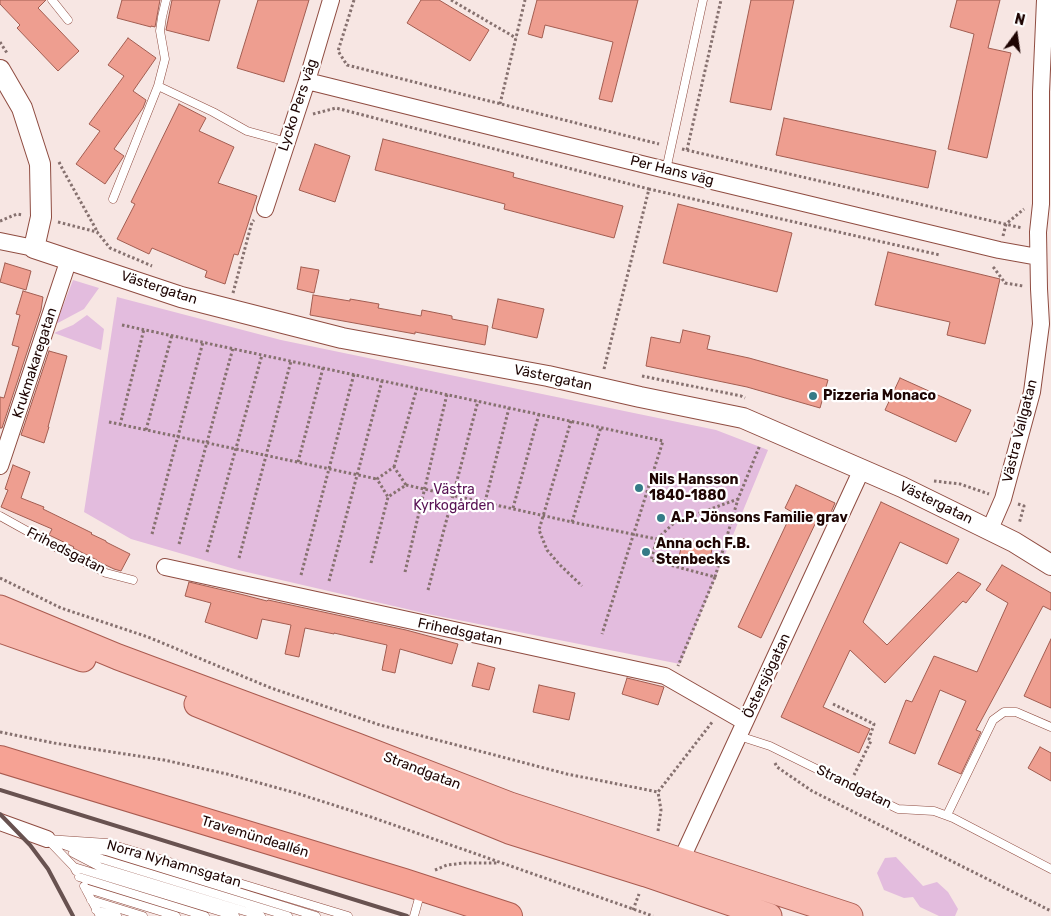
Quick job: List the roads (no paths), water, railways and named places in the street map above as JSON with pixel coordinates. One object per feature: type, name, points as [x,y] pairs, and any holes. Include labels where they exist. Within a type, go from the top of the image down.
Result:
[{"type":"highway","name":"Travemündeallén","points":[[0,759],[509,915]]},
{"type":"main road","name":"Strandgatan","points":[[0,608],[118,657],[348,742],[510,805],[850,916]]},
{"type":"main road","name":"Strandgatan","points":[[0,630],[112,669],[509,831],[769,916]]},
{"type":"street","name":"Lycko Pers väg","points":[[265,209],[307,81],[331,0]]},
{"type":"street","name":"Västra Vallgatan","points":[[990,530],[1003,499],[1032,392],[1046,325],[1038,288],[1045,0]]},
{"type":"street","points":[[0,70],[22,108],[40,164],[41,217],[34,248],[0,241]]},
{"type":"street","name":"Per Hans väg","points":[[307,81],[666,170],[999,250],[1038,257]]},
{"type":"street","name":"Västergatan","points":[[34,248],[181,297],[342,338],[548,376],[743,418],[902,487],[1014,542],[1051,566]]},
{"type":"street","name":"Krukmakaregatan","points":[[1,461],[69,259]]},
{"type":"street","name":"Östersjögatan","points":[[671,883],[862,469]]},
{"type":"street","name":"Frihedsgatan","points":[[165,568],[665,676],[722,709],[742,729]]},
{"type":"street","name":"Norra Nyhamnsgatan","points":[[0,822],[47,839]]},
{"type":"lane","points":[[52,0],[68,20]]},
{"type":"lane","points":[[113,199],[158,86],[165,59],[160,31],[166,0]]},
{"type":"lane","points":[[666,170],[702,0]]},
{"type":"lane","points":[[158,86],[247,130],[286,142]]},
{"type":"lane","name":"Frihedsgatan","points":[[0,516],[106,573],[133,580]]},
{"type":"lane","points":[[947,815],[994,720],[1004,712],[1016,712],[1051,727]]},
{"type":"lane","name":"Strandgatan","points":[[742,729],[770,746],[898,808],[934,811],[947,815],[1051,869]]},
{"type":"lane","points":[[47,839],[74,868],[98,913],[117,916]]},
{"type":"lane","points":[[47,839],[100,867],[261,916]]},
{"type":"lane","points":[[47,839],[102,859],[288,916]]},
{"type":"lane","points":[[47,839],[106,851],[316,916]]},
{"type":"lane","name":"Norra Nyhamnsgatan","points":[[47,839],[108,843],[348,916]]},
{"type":"lane","points":[[74,868],[235,916]]},
{"type":"lane","points":[[79,877],[205,916]]},
{"type":"lane","points":[[85,888],[176,916]]},
{"type":"lane","points":[[414,916],[422,888]]},
{"type":"lane","points":[[91,900],[143,916]]},
{"type":"railway","points":[[0,790],[407,916]]},
{"type":"railway","points":[[0,814],[30,845],[48,869],[73,916]]},
{"type":"place","name":"Pizzeria Monaco","points":[[813,396]]},
{"type":"place","name":"Nils Hansson 1840-1880","points":[[639,488]]},
{"type":"place","name":"A.P. Jönsons Familie grav","points":[[661,518]]},
{"type":"place","name":"Anna och F.B. Stenbecks","points":[[646,552]]},
{"type":"park label","name":"Västra Kyrkogården","points":[[454,498]]}]
